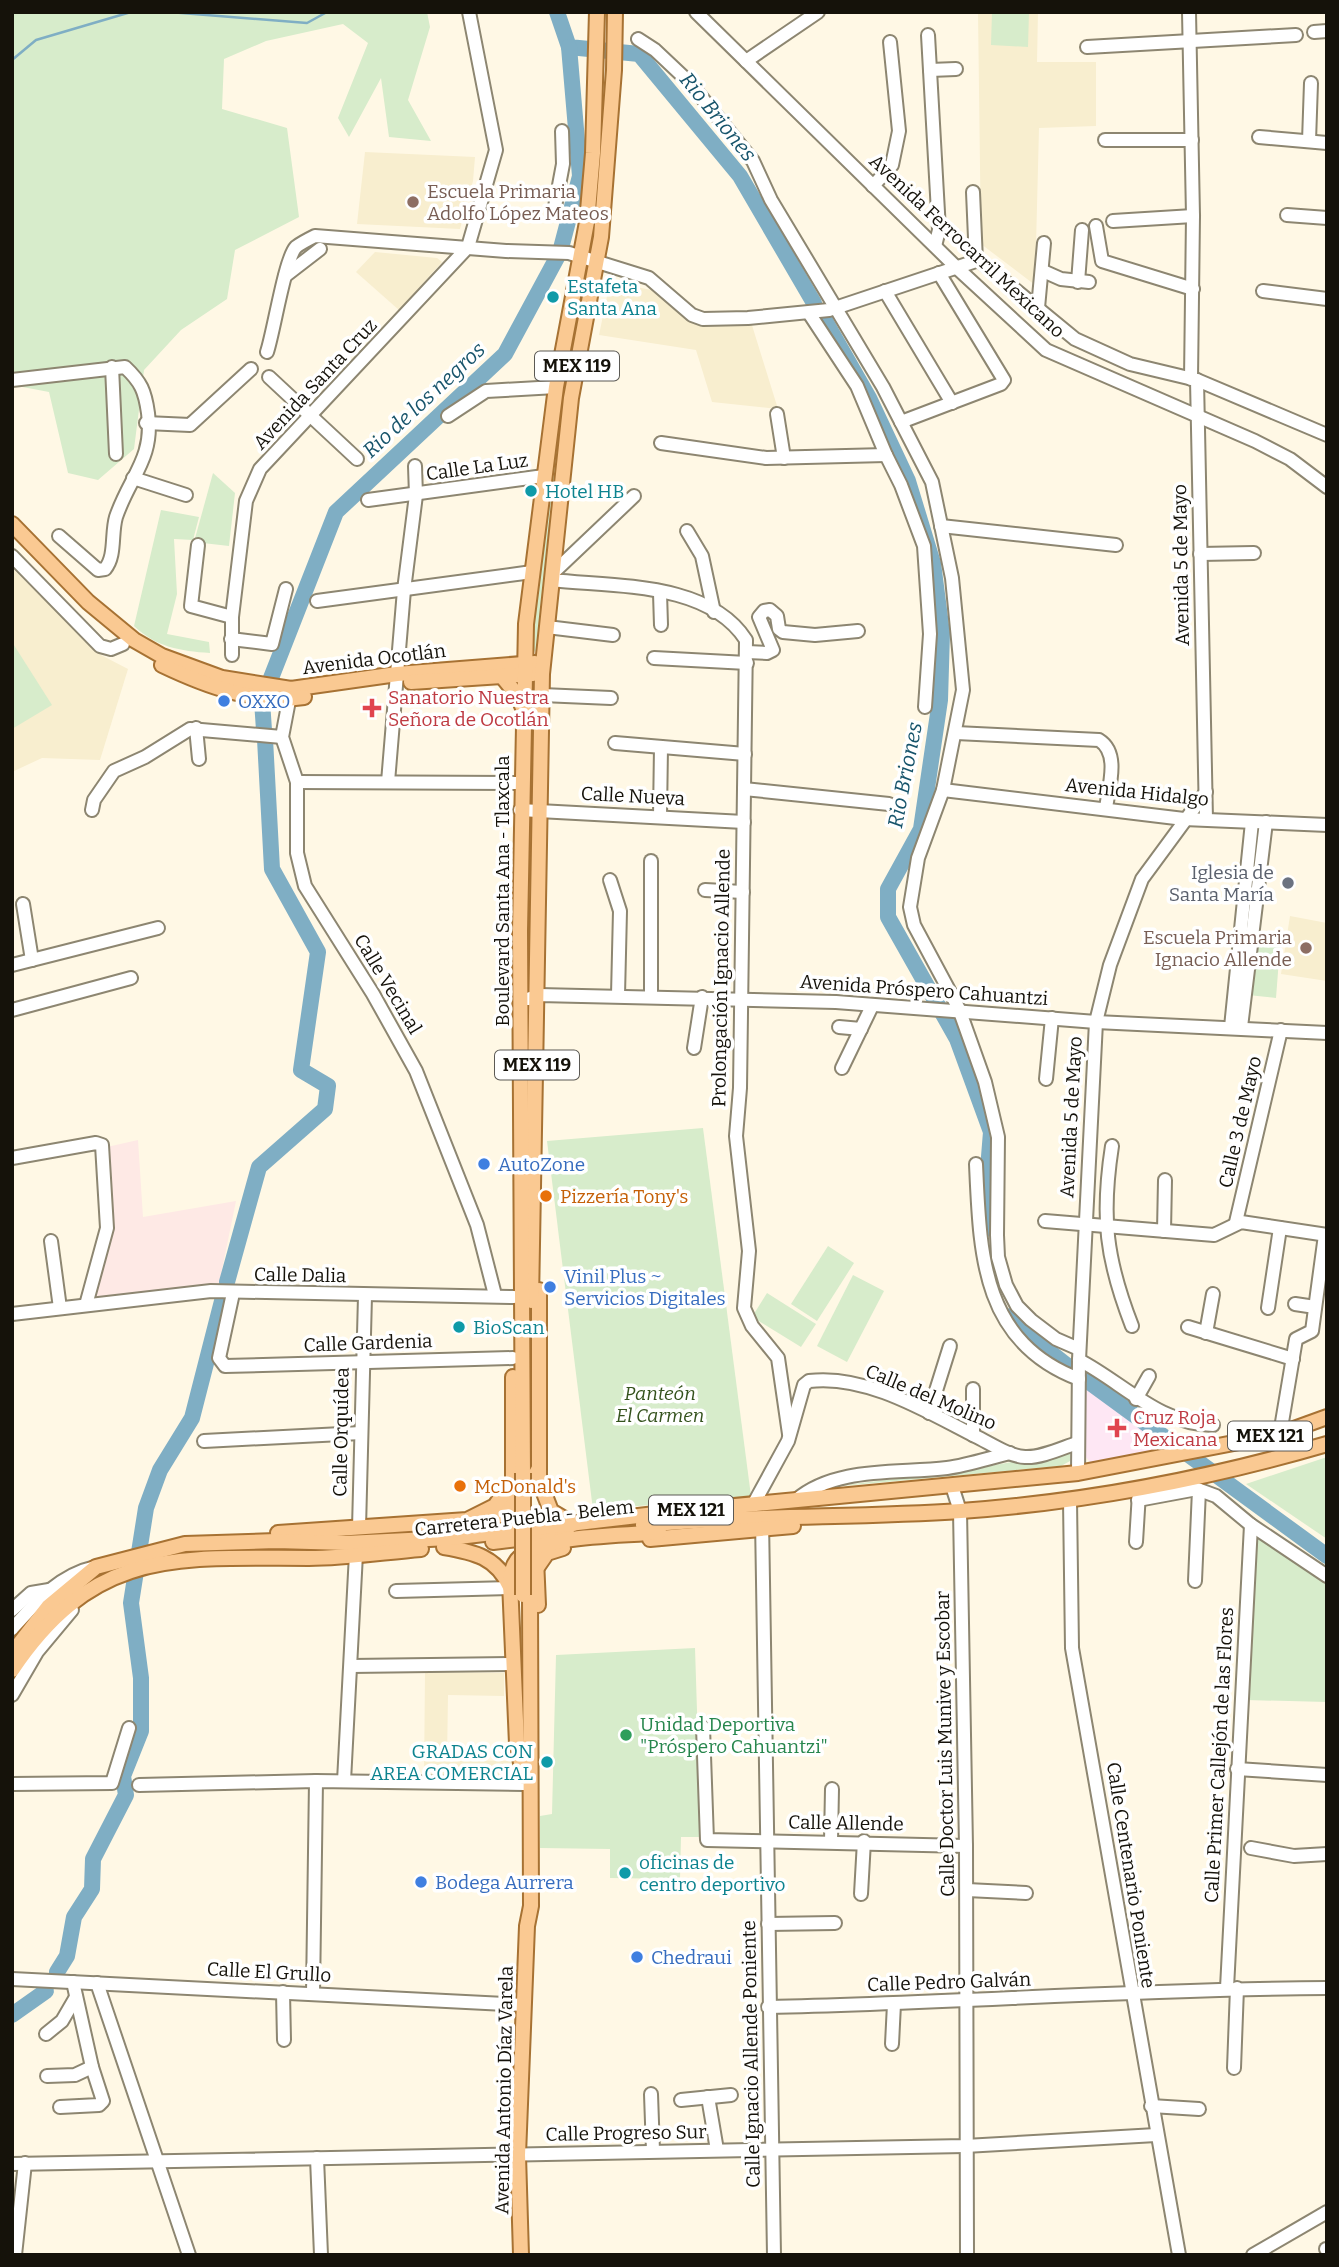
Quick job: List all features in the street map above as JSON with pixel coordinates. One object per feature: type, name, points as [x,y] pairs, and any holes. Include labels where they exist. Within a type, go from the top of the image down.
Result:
[{"type":"main road","name":"Boulevard Santa Ana - Tlaxcala","points":[[523,1588],[527,1244],[520,1002],[520,810],[526,624],[574,255],[593,153],[598,19]]},
{"type":"main road","name":"Boulevard Santa Ana - Tlaxcala","points":[[527,1244],[539,995],[543,669],[572,398],[601,237],[609,154],[615,19]]},
{"type":"main road","points":[[595,118],[611,118]]},
{"type":"main road","points":[[593,153],[609,154]]},
{"type":"main road","points":[[554,405],[557,436],[562,441],[568,438]]},
{"type":"main road","name":"Avenida Ocotlán","points":[[12,524],[88,602],[134,640],[162,656],[254,689],[291,694],[397,679],[501,669],[543,669]]},
{"type":"main road","name":"Avenida Ocotlán","points":[[12,538],[81,608],[123,644],[164,666],[224,691],[254,689]]},
{"type":"main road","points":[[523,709],[501,669],[517,650],[526,624]]},
{"type":"main road","points":[[520,886],[540,886]]},
{"type":"main road","points":[[527,1244],[514,1268],[513,1358],[526,1474],[547,1506],[559,1518],[573,1524]]},
{"type":"main road","name":"Carretera Puebla - Belem","points":[[759,1517],[796,1500],[1079,1473],[1178,1456],[1280,1434],[1327,1417]]},
{"type":"main road","name":"Carretera Puebla - Belem","points":[[159,1556],[180,1559],[313,1558],[531,1540],[573,1524],[759,1517],[824,1518],[960,1511],[1139,1494],[1198,1484],[1228,1471],[1327,1444]]},
{"type":"main road","points":[[239,1557],[341,1536],[475,1526],[494,1519],[513,1504],[526,1474]]},
{"type":"main road","points":[[526,1474],[513,1504],[531,1540],[538,1566]]},
{"type":"main road","points":[[227,1541],[262,1535],[475,1518],[500,1501],[526,1474]]},
{"type":"main road","points":[[991,1483],[982,1488],[979,1495],[984,1505],[991,1508]]},
{"type":"main road","points":[[940,1512],[948,1500],[946,1487]]},
{"type":"main road","points":[[531,1540],[707,1528],[860,1496]]},
{"type":"main road","points":[[524,1780],[517,1744],[514,1664],[523,1588],[515,1563],[531,1540]]},
{"type":"main road","points":[[523,1588],[544,1556],[531,1540]]},
{"type":"main road","name":"Carretera Puebla - Belem","points":[[12,1670],[45,1627],[108,1574],[159,1556],[227,1541],[531,1540]]},
{"type":"main road","points":[[444,1547],[470,1551],[488,1559],[523,1588]]},
{"type":"main road","name":"Carretera Puebla - Belem","points":[[12,1653],[48,1607],[96,1567],[108,1574]]},
{"type":"main road","name":"Avenida Antonio Díaz Varela","points":[[521,2255],[518,2155],[527,1926],[531,1906],[531,1739],[523,1588]]},
{"type":"main road","name":"Avenida Antonio Díaz Varela","points":[[523,1588],[522,1862],[524,1917],[527,1926]]},
{"type":"street","points":[[468,247],[496,150],[469,12]]},
{"type":"street","name":"Avenida Ferrocarril Mexicano","points":[[696,12],[956,267],[1046,350],[1197,415],[1290,459],[1327,487]]},
{"type":"street","points":[[746,61],[818,12]]},
{"type":"street","name":"Avenida 5 de Mayo","points":[[1189,12],[1194,379],[1206,820]]},
{"type":"street","points":[[928,35],[939,230],[935,246]]},
{"type":"street","points":[[1087,47],[1296,35]]},
{"type":"street","points":[[638,39],[655,50],[690,83],[753,161],[771,200],[901,422],[932,482],[952,578],[962,690],[956,733],[943,790],[918,858],[910,907],[914,925],[956,1009],[985,1082],[998,1138],[998,1257],[1006,1285],[1017,1306],[1031,1320],[1136,1399],[1182,1419],[1213,1425]]},
{"type":"street","points":[[873,186],[892,164],[899,131],[890,42]]},
{"type":"street","points":[[930,70],[956,69]]},
{"type":"street","points":[[1309,142],[1311,83]]},
{"type":"street","points":[[554,212],[563,164],[562,131]]},
{"type":"street","points":[[1259,138],[1327,143]]},
{"type":"street","points":[[1105,140],[1192,140]]},
{"type":"street","points":[[973,192],[976,261]]},
{"type":"street","points":[[1287,215],[1327,218]]},
{"type":"street","points":[[1113,221],[1193,216]]},
{"type":"street","points":[[1096,226],[1100,256],[1107,264],[1193,289]]},
{"type":"street","points":[[1043,271],[1084,282],[1082,230]]},
{"type":"street","points":[[267,352],[287,261],[296,247],[315,236],[574,255],[649,278],[692,315],[702,319],[809,313],[976,261]]},
{"type":"street","points":[[1038,307],[1044,243]]},
{"type":"street","name":"Avenida Santa Cruz","points":[[232,655],[232,617],[246,501],[260,469],[468,247]]},
{"type":"street","points":[[285,276],[320,249]]},
{"type":"street","points":[[976,261],[1038,307],[1075,339],[1130,364],[1194,379],[1327,435]]},
{"type":"street","points":[[901,422],[1001,384],[1004,380],[939,273]]},
{"type":"street","points":[[885,291],[952,403]]},
{"type":"street","points":[[1263,291],[1327,299]]},
{"type":"street","points":[[809,313],[857,386],[925,546],[930,634],[925,707]]},
{"type":"street","points":[[112,367],[116,454]]},
{"type":"street","points":[[12,380],[125,367],[139,381],[147,396],[148,420],[144,447],[115,519],[110,563],[105,569],[98,570],[59,536]]},
{"type":"street","points":[[148,420],[190,425],[251,369]]},
{"type":"street","points":[[269,377],[357,459]]},
{"type":"street","points":[[448,416],[486,391],[556,387]]},
{"type":"street","points":[[777,414],[784,457]]},
{"type":"street","points":[[661,443],[766,458],[886,455]]},
{"type":"street","points":[[388,782],[404,590],[416,495],[415,466]]},
{"type":"street","name":"Calle La Luz","points":[[368,500],[544,476]]},
{"type":"street","points":[[133,478],[186,495]]},
{"type":"street","points":[[552,577],[634,496]]},
{"type":"street","points":[[941,526],[1116,545]]},
{"type":"street","points":[[687,531],[702,556],[714,612]]},
{"type":"street","points":[[198,545],[191,606],[232,617]]},
{"type":"street","points":[[1200,554],[1254,554]]},
{"type":"street","points":[[12,556],[100,646],[111,649],[123,644]]},
{"type":"street","points":[[317,601],[532,572]]},
{"type":"street","points":[[552,577],[695,600],[741,631],[746,639],[747,658]]},
{"type":"street","points":[[231,639],[272,644],[286,589]]},
{"type":"street","points":[[660,593],[661,625]]},
{"type":"street","points":[[653,658],[747,658],[767,653],[773,650],[759,617],[764,611],[770,610],[777,616],[779,629],[783,632],[815,635],[858,631]]},
{"type":"street","points":[[547,627],[613,635]]},
{"type":"street","name":"Prolongación Ignacio Allende","points":[[747,658],[740,1088],[736,1136],[749,1251],[744,1308],[751,1326],[778,1358],[789,1434]]},
{"type":"street","points":[[92,810],[104,784],[121,765],[145,757],[177,735],[196,728],[282,737],[291,694]]},
{"type":"street","points":[[542,695],[611,698]]},
{"type":"street","points":[[196,728],[200,759]]},
{"type":"street","points":[[956,733],[1099,740],[1107,745],[1112,756],[1106,808]]},
{"type":"street","name":"Calle Vecinal","points":[[282,737],[297,782],[297,853],[305,886],[373,994],[416,1071],[477,1225],[495,1295]]},
{"type":"street","points":[[615,743],[745,754]]},
{"type":"street","points":[[660,816],[661,747]]},
{"type":"street","points":[[297,782],[521,783]]},
{"type":"street","points":[[744,789],[889,804]]},
{"type":"street","name":"Avenida Hidalgo","points":[[943,790],[1184,818],[1327,825]]},
{"type":"street","name":"Avenida 5 de Mayo","points":[[1079,1473],[1079,1354],[1096,1022],[1126,916],[1142,879],[1184,818],[1206,792]]},
{"type":"street","name":"Calle Nueva","points":[[520,810],[744,822]]},
{"type":"street","points":[[1236,1027],[1255,855],[1252,822]]},
{"type":"street","points":[[1255,855],[1266,822]]},
{"type":"street","points":[[651,861],[651,995]]},
{"type":"street","points":[[610,880],[620,911],[618,995]]},
{"type":"street","points":[[705,890],[743,892]]},
{"type":"street","points":[[23,904],[33,960]]},
{"type":"street","points":[[12,965],[158,928]]},
{"type":"street","points":[[12,1010],[131,978]]},
{"type":"street","name":"Avenida Próspero Cahuantzi","points":[[520,1002],[539,995],[741,998],[956,1009],[1096,1022],[1327,1033]]},
{"type":"street","points":[[694,1048],[702,997]]},
{"type":"street","points":[[842,1068],[872,1006]]},
{"type":"street","points":[[1046,1079],[1052,1018]]},
{"type":"street","points":[[839,1027],[861,1029]]},
{"type":"street","name":"Calle 3 de Mayo","points":[[1236,1222],[1281,1030]]},
{"type":"street","points":[[12,1158],[96,1143],[102,1145],[107,1228],[86,1305]]},
{"type":"street","points":[[1112,1146],[1105,1226],[1118,1290],[1132,1326]]},
{"type":"street","points":[[976,1164],[979,1241],[995,1306],[1033,1353],[1055,1370],[1079,1379]]},
{"type":"street","points":[[1164,1231],[1165,1180]]},
{"type":"street","points":[[1045,1221],[1214,1235],[1236,1222],[1326,1235],[1312,1331],[1297,1336],[1280,1434]]},
{"type":"street","points":[[1268,1308],[1280,1228]]},
{"type":"street","points":[[51,1241],[60,1308]]},
{"type":"street","name":"Calle Dalia","points":[[12,1314],[211,1291],[514,1297]]},
{"type":"street","name":"Calle Gardenia","points":[[233,1293],[219,1357],[225,1366],[513,1358]]},
{"type":"street","points":[[1206,1333],[1213,1294]]},
{"type":"street","name":"Calle Orquídea","points":[[359,1528],[361,1363],[365,1296]]},
{"type":"street","points":[[1295,1304],[1315,1307]]},
{"type":"street","points":[[1188,1327],[1293,1359]]},
{"type":"street","points":[[929,1413],[950,1346]]},
{"type":"street","points":[[1136,1399],[1149,1376]]},
{"type":"street","name":"Calle del Molino","points":[[789,1434],[804,1385],[808,1381],[842,1381],[864,1386],[929,1413],[1010,1454],[1026,1457],[1077,1444]]},
{"type":"street","points":[[973,1389],[973,1435]]},
{"type":"street","points":[[204,1441],[361,1433]]},
{"type":"street","points":[[759,1517],[789,1434]]},
{"type":"street","name":"Calle del Molino","points":[[796,1500],[819,1485],[849,1478],[902,1469],[946,1468],[1010,1454]]},
{"type":"street","points":[[1198,1484],[1220,1498],[1251,1525],[1327,1576]]},
{"type":"street","points":[[1195,1581],[1198,1484]]},
{"type":"street","name":"Calle Doctor Luis Munive y Escobar","points":[[946,1487],[960,1511],[967,1890],[967,2255]]},
{"type":"street","points":[[1136,1542],[1139,1494]]},
{"type":"street","name":"Calle Centenario Poniente","points":[[1070,1500],[1072,1648],[1083,1694],[1131,1993],[1179,2255]]},
{"type":"street","name":"Calle Ignacio Allende Poniente","points":[[759,1517],[774,2255]]},
{"type":"street","name":"Calle Primer Callejón de las Flores","points":[[1234,2068],[1232,1988],[1237,1769],[1251,1525]]},
{"type":"street","points":[[344,1782],[356,1554]]},
{"type":"street","name":"Carretera Puebla - Belem","points":[[12,1629],[50,1590],[78,1571],[96,1567]]},
{"type":"street","points":[[12,1695],[48,1638],[108,1574]]},
{"type":"street","points":[[396,1591],[523,1588]]},
{"type":"street","points":[[12,1608],[31,1593],[50,1590]]},
{"type":"street","points":[[351,1666],[514,1664]]},
{"type":"street","name":"Calle Allende","points":[[703,1727],[707,1840],[864,1841],[966,1846]]},
{"type":"street","points":[[12,1784],[112,1783],[129,1728]]},
{"type":"street","points":[[1237,1769],[1327,1775]]},
{"type":"street","points":[[139,1786],[316,1781],[524,1780]]},
{"type":"street","points":[[313,1993],[316,1781]]},
{"type":"street","points":[[831,1841],[832,1789]]},
{"type":"street","points":[[861,1894],[864,1841]]},
{"type":"street","points":[[1251,1848],[1293,1856],[1327,1854]]},
{"type":"street","points":[[967,1890],[1026,1893]]},
{"type":"street","points":[[768,1924],[835,1923]]},
{"type":"street","name":"Calle El Grullo","points":[[12,1979],[524,2005]]},
{"type":"street","points":[[60,2107],[102,2104],[73,1982]]},
{"type":"street","points":[[97,1983],[189,2255]]},
{"type":"street","name":"Calle Pedro Galván","points":[[768,2007],[967,2002],[1232,1988],[1327,1987]]},
{"type":"street","points":[[283,1992],[284,2040]]},
{"type":"street","points":[[46,2034],[62,2021],[76,1997]]},
{"type":"street","points":[[892,2044],[894,2004]]},
{"type":"street","points":[[47,2076],[75,2075],[92,2067]]},
{"type":"street","points":[[651,2094],[653,2151]]},
{"type":"street","points":[[681,2100],[731,2095]]},
{"type":"street","points":[[708,2097],[717,2150]]},
{"type":"street","points":[[1151,2106],[1199,2109]]},
{"type":"street","name":"Calle Progreso Sur","points":[[18,2163],[158,2163],[965,2146],[1156,2135]]},
{"type":"street","points":[[317,2158],[321,2255]]},
{"type":"street","points":[[15,2255],[18,2163]]},
{"type":"street","points":[[1253,2255],[1327,2212]]},
{"type":"shaded area","points":[[978,12],[1038,12],[1037,62],[1096,62],[1096,126],[1039,128],[1035,285],[981,244]]},
{"type":"shaded area","name":"Escuela Primaria Adolfo López Mateos","points":[[365,152],[475,157],[473,181],[460,229],[357,224]]},
{"type":"shaded area","points":[[375,252],[437,258],[442,262],[399,310],[356,272]]},
{"type":"shaded area","points":[[610,282],[657,291],[695,324],[719,326],[751,322],[778,409],[712,402],[696,350],[599,335]]},
{"type":"shaded area","points":[[12,568],[101,655],[128,669],[100,760],[42,758],[12,772]]},
{"type":"shaded area","name":"Escuela Primaria Ignacio Allende","points":[[1290,916],[1327,923],[1327,981],[1281,974]]},
{"type":"shaded area","points":[[138,1140],[143,1217],[236,1201],[219,1284],[95,1300],[109,1223],[107,1147]]},
{"type":"shaded area","name":"Cruz Roja Mexicana","points":[[1086,1385],[1174,1447],[1091,1463],[1084,1455]]},
{"type":"shaded area","points":[[425,1672],[504,1673],[504,1696],[448,1695],[447,1760],[513,1761],[513,1779],[424,1778]]},
{"type":"green space","points":[[12,12],[427,12],[430,27],[408,100],[431,141],[389,137],[381,78],[349,137],[338,118],[368,43],[343,24],[266,41],[224,59],[222,109],[287,128],[299,217],[235,250],[227,299],[181,330],[144,370],[134,449],[98,480],[68,473],[49,392],[12,385]]},
{"type":"green space","points":[[992,12],[1029,12],[1028,47],[991,45]]},
{"type":"green space","points":[[552,444],[561,454],[541,652],[531,651]]},
{"type":"green space","points":[[213,473],[235,493],[229,546],[194,542]]},
{"type":"green space","points":[[161,510],[199,517],[193,540],[174,539],[177,594],[167,634],[209,642],[210,653],[169,647],[151,639],[134,626]]},
{"type":"green space","points":[[12,642],[52,705],[12,729]]},
{"type":"green space","points":[[1256,945],[1280,946],[1276,998],[1248,995]]},
{"type":"green space","name":"Panteón El Carmen","points":[[703,1128],[751,1496],[593,1510],[547,1141]]},
{"type":"green space","points":[[828,1246],[854,1263],[817,1321],[791,1304]]},
{"type":"green space","points":[[853,1275],[884,1291],[847,1362],[817,1346]]},
{"type":"green space","points":[[767,1293],[816,1324],[801,1347],[752,1317]]},
{"type":"green space","points":[[1070,1452],[1070,1461],[1061,1466],[819,1488],[954,1472]]},
{"type":"green space","points":[[1327,1457],[1327,1539],[1246,1484]]},
{"type":"green space","points":[[1255,1533],[1327,1582],[1327,1702],[1246,1700]]},
{"type":"green space","name":"Unidad Deportiva \"Próspero Cahuantzi\"","points":[[695,1648],[701,1837],[681,1837],[680,1879],[610,1878],[610,1849],[540,1848],[540,1816],[552,1814],[556,1655]]},
{"type":"waterway","points":[[12,60],[36,40],[131,12]]},
{"type":"waterway","points":[[169,12],[307,23],[327,12]]},
{"type":"waterway","name":"Rio Briones","points":[[557,12],[569,47],[639,54],[740,176],[814,303]]},
{"type":"waterway","name":"Rio de los negros","points":[[264,730],[262,701],[336,512],[505,354],[560,252],[580,176],[569,47]]},
{"type":"waterway","name":"Rio Briones","points":[[824,319],[869,398],[908,481],[933,563],[942,633],[940,700],[921,829],[888,889],[888,917],[957,1039],[991,1132],[983,1231]]},
{"type":"waterway","name":"Rio de los negros","points":[[227,1282],[259,1167],[325,1109],[328,1086],[301,1070],[318,952],[272,869],[265,739]]},
{"type":"waterway","name":"Rio de los negros","points":[[57,1972],[67,1956],[74,1917],[92,1889],[93,1859],[126,1795],[123,1776],[141,1731],[141,1678],[131,1603],[146,1508],[160,1470],[192,1418],[222,1301]]},
{"type":"waterway","name":"Rio Briones","points":[[1007,1316],[1069,1367]]},
{"type":"waterway","name":"Rio Briones","points":[[1085,1379],[1327,1556]]},
{"type":"waterway","name":"Rio de los negros","points":[[12,2015],[46,1991]]},
{"type":"place","name":"Escuela Primaria Adolfo López Mateos","points":[[413,202]]},
{"type":"place","name":"Estafeta Santa Ana","points":[[553,297]]},
{"type":"place","name":"Hotel HB","points":[[531,491]]},
{"type":"place","name":"OXXO","points":[[224,701]]},
{"type":"place","name":"Sanatorio Nuestra Señora de Ocotlán","points":[[372,708]]},
{"type":"place","name":"Iglesia de Santa María","points":[[1288,883]]},
{"type":"place","name":"Escuela Primaria Ignacio Allende","points":[[1306,948]]},
{"type":"place","name":"AutoZone","points":[[484,1164]]},
{"type":"place","name":"Pizzería Tony's","points":[[546,1196]]},
{"type":"place","name":"Vinil Plus ~ Servicios Digitales","points":[[550,1287]]},
{"type":"place","name":"BioScan","points":[[459,1327]]},
{"type":"place","name":"Cruz Roja Mexicana","points":[[1117,1428]]},
{"type":"place","name":"McDonald's","points":[[460,1486]]},
{"type":"place","name":"Unidad Deportiva \"Próspero Cahuantzi\"","points":[[626,1735]]},
{"type":"place","name":"GRADAS CON AREA COMERCIAL","points":[[547,1762]]},
{"type":"place","name":"oficinas de centro deportivo","points":[[625,1873]]},
{"type":"place","name":"Bodega Aurrera","points":[[421,1882]]},
{"type":"place","name":"Chedraui","points":[[637,1957]]}]
